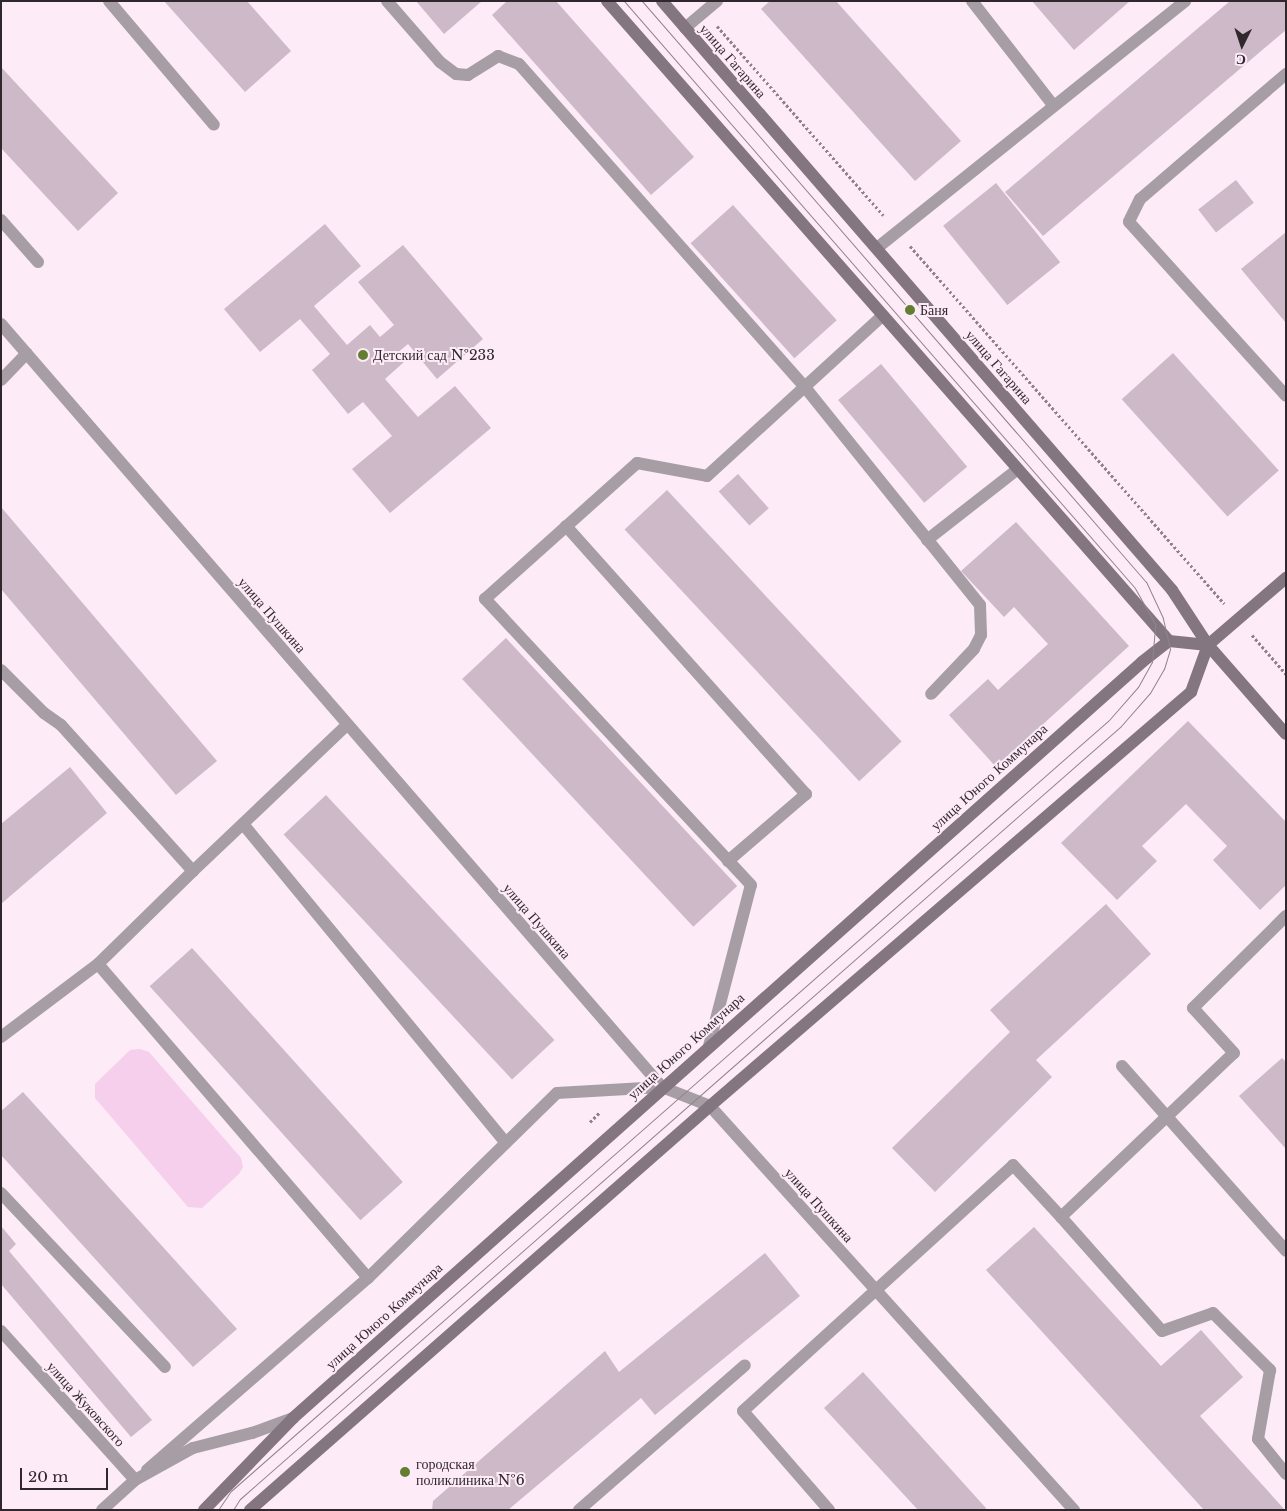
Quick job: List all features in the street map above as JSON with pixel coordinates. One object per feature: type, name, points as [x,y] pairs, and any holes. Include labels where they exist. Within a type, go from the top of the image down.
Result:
[{"type":"street","points":[[109,1],[214,125]]},
{"type":"street","points":[[387,1],[440,62],[456,74],[468,75],[498,56],[519,64],[804,386],[980,606],[981,635],[974,649],[931,694]]},
{"type":"street","points":[[607,1],[1169,641],[1208,645]]},
{"type":"street","name":"улица Гагарина","points":[[662,1],[1172,590],[1208,645],[1286,734]]},
{"type":"street","points":[[685,28],[717,1]]},
{"type":"street","points":[[972,1],[1053,105]]},
{"type":"street","points":[[877,248],[1185,1]]},
{"type":"street","points":[[1286,74],[1140,199],[1129,222],[1286,396]]},
{"type":"street","points":[[1,220],[38,262]]},
{"type":"street","points":[[709,1046],[751,885],[485,599],[637,463],[706,476],[882,316]]},
{"type":"street","name":"улица Пушкина","points":[[1,324],[346,726],[662,1088],[710,1106],[1074,1510]]},
{"type":"street","points":[[1,380],[27,353]]},
{"type":"street","points":[[927,540],[1018,469]]},
{"type":"street","points":[[566,526],[806,794],[728,861]]},
{"type":"street","points":[[250,1510],[710,1106],[1191,692],[1208,645],[1286,578]]},
{"type":"street","name":"улица Юного Коммунара","points":[[204,1510],[293,1418],[709,1046],[1169,641]]},
{"type":"street","points":[[1,670],[44,713],[61,725],[193,871]]},
{"type":"street","points":[[1,1037],[98,964],[346,726]]},
{"type":"street","points":[[243,824],[506,1143]]},
{"type":"street","points":[[1061,1217],[1234,1053],[1193,1008],[1286,916]]},
{"type":"street","points":[[98,964],[368,1278]]},
{"type":"street","points":[[1122,1066],[1286,1251]]},
{"type":"street","points":[[102,1510],[368,1278],[557,1093],[662,1088]]},
{"type":"street","points":[[829,1510],[744,1411],[1013,1165],[1162,1331],[1213,1313],[1270,1370],[1258,1438],[1286,1474]]},
{"type":"street","points":[[1,1193],[165,1367]]},
{"type":"street","name":"улица Жуковского","points":[[1,1331],[135,1480]]},
{"type":"street","points":[[579,1510],[745,1365]]},
{"type":"street","points":[[135,1480],[193,1448],[252,1434],[293,1418]]},
{"type":"path","points":[[705,12],[1286,674]]},
{"type":"shaded area","points":[[140,1049],[149,1052],[241,1158],[243,1167],[239,1174],[202,1208],[188,1207],[95,1098],[95,1084],[130,1050]]},
{"type":"building","points":[[164,1],[247,1],[291,51],[245,92]]},
{"type":"building","points":[[416,1],[482,1],[444,34]]},
{"type":"building","points":[[507,1],[556,1],[694,157],[651,195],[492,15]]},
{"type":"building","points":[[770,1],[836,1],[961,141],[915,181],[761,9]]},
{"type":"building","points":[[1032,1],[1130,1],[1074,50]]},
{"type":"building","points":[[1230,1],[1286,1],[1286,30],[1043,236],[1005,192]]},
{"type":"building","points":[[1,67],[118,193],[78,231],[1,148]]},
{"type":"building","points":[[1236,180],[1254,203],[1216,232],[1198,210]]},
{"type":"building","points":[[996,183],[1060,262],[1007,305],[943,226]]},
{"type":"building","points":[[733,205],[837,320],[794,358],[691,243]]},
{"type":"building","points":[[325,224],[361,266],[314,306],[347,345],[370,325],[380,337],[394,325],[358,282],[403,245],[483,339],[437,379],[408,344],[396,354],[404,362],[385,379],[418,417],[455,386],[491,428],[390,513],[352,469],[392,436],[363,402],[348,414],[312,370],[330,354],[300,319],[260,352],[224,309]]},
{"type":"building","points":[[1286,232],[1286,323],[1241,269]]},
{"type":"building","points":[[1173,353],[1279,470],[1227,517],[1122,399]]},
{"type":"building","points":[[881,364],[967,467],[924,503],[838,400]]},
{"type":"building","points":[[738,474],[769,508],[749,526],[719,491]]},
{"type":"building","points":[[667,490],[902,742],[859,781],[625,530]]},
{"type":"building","points":[[1,507],[217,761],[176,795],[1,589]]},
{"type":"building","points":[[1016,522],[1129,646],[996,767],[949,715],[988,679],[998,690],[1048,644],[1014,607],[1004,617],[961,571]]},
{"type":"building","points":[[506,638],[737,886],[693,927],[462,679]]},
{"type":"building","points":[[1188,721],[1286,822],[1286,885],[1260,910],[1213,860],[1227,846],[1186,804],[1142,846],[1157,861],[1117,900],[1061,843]]},
{"type":"building","points":[[70,767],[107,813],[1,904],[1,824]]},
{"type":"building","points":[[326,795],[554,1040],[512,1080],[284,835]]},
{"type":"building","points":[[1106,904],[1151,954],[1036,1060],[1052,1077],[935,1192],[892,1148],[1010,1032],[990,1010]]},
{"type":"building","points":[[192,948],[403,1182],[360,1220],[150,986]]},
{"type":"building","points":[[1282,1058],[1286,1062],[1286,1149],[1239,1096]]},
{"type":"building","points":[[23,1092],[237,1329],[193,1367],[1,1155],[1,1111]]},
{"type":"building","points":[[1,1226],[16,1244],[9,1251],[152,1420],[131,1437],[1,1284]]},
{"type":"building","points":[[1034,1227],[1161,1366],[1201,1330],[1243,1377],[1200,1416],[1285,1510],[1204,1510],[986,1270]]},
{"type":"building","points":[[765,1253],[800,1296],[655,1415],[641,1398],[508,1510],[432,1510],[433,1501],[605,1351],[619,1372]]},
{"type":"building","points":[[863,1372],[987,1510],[918,1510],[824,1408]]},
{"type":"tram line","points":[[218,1510],[231,1491],[1109,720],[1138,687],[1152,662],[1155,624],[1135,588],[624,1]]},
{"type":"tram line","points":[[233,1510],[240,1499],[1121,726],[1150,693],[1164,669],[1170,649],[1163,618],[1146,582],[642,1]]},
{"type":"place","name":"Баня","points":[[910,310]]},
{"type":"place","name":"Детский сад №233","points":[[363,355]]},
{"type":"place","name":"городская поликлиника №6","points":[[405,1472]]}]
